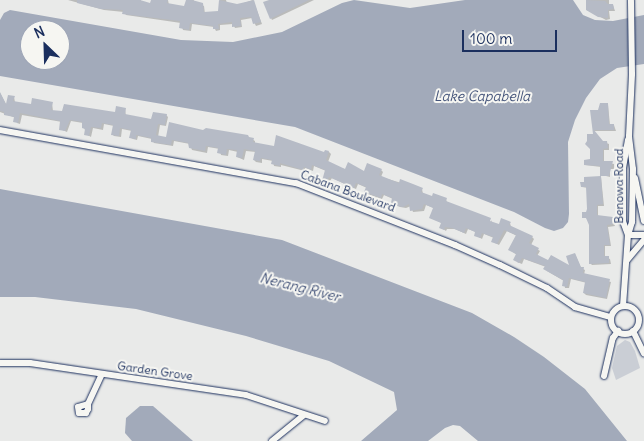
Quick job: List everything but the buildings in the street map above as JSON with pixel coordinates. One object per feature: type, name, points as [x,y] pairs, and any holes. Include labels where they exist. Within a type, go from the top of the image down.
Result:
[{"type":"street","name":"Benowa Road","points":[[623,306],[628,235],[632,222],[633,175],[629,136],[632,74],[631,0]]},
{"type":"street","name":"Cabana Boulevard","points":[[0,130],[296,183],[455,245],[508,268],[547,288],[575,306],[611,317]]},
{"type":"street","name":"Benowa Road","points":[[628,235],[623,221],[622,168],[629,136]]},
{"type":"street","points":[[633,175],[644,220]]},
{"type":"street","points":[[628,235],[644,235]]},
{"type":"street","points":[[626,260],[644,240]]},
{"type":"street","points":[[623,306],[635,310],[642,318],[633,331],[626,333],[618,331],[612,324],[611,317],[615,311],[623,306]]},
{"type":"street","points":[[604,376],[613,338],[618,331]]},
{"type":"street","points":[[633,331],[644,354]]},
{"type":"street","name":"Garden Grove","points":[[0,363],[30,363],[246,395],[325,421]]},
{"type":"street","points":[[88,404],[102,374]]},
{"type":"street","points":[[272,441],[304,415]]},
{"type":"shaded area","points":[[625,340],[630,342],[635,351],[640,368],[616,380],[612,368],[617,346]]},
{"type":"water","name":"Lake Capabella","points":[[354,0],[410,8],[465,0],[573,0],[583,15],[595,20],[613,21],[644,15],[644,64],[617,68],[600,79],[586,98],[575,120],[568,142],[568,222],[563,228],[554,231],[514,212],[295,127],[0,76],[0,20],[4,13],[10,10],[67,20],[20,20],[20,70],[70,70],[70,21],[181,40],[233,42],[282,32],[342,3]]},
{"type":"water","name":"Nerang River","points":[[0,189],[282,240],[472,313],[544,357],[585,389],[627,441],[478,441],[460,426],[453,425],[445,428],[428,441],[361,441],[397,410],[394,392],[329,361],[246,336],[136,309],[35,297],[0,297]]},
{"type":"water","points":[[140,406],[153,406],[193,441],[132,441],[125,433],[126,418]]}]
